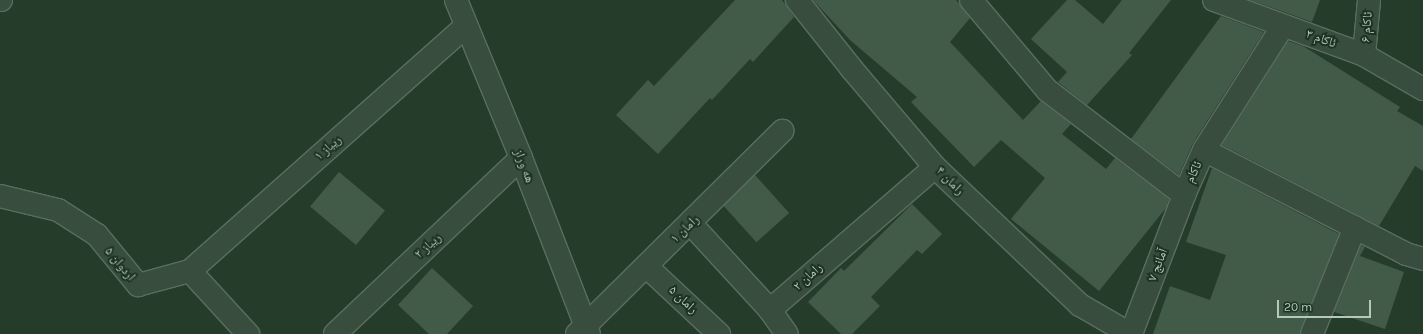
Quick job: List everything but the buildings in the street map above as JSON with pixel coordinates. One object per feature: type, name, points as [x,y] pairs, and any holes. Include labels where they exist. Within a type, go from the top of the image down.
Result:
[{"type":"street","name":"هه وراز","points":[[456,0],[521,158],[584,331]]},
{"type":"street","name":"رامان ۴","points":[[798,0],[851,68],[935,167],[1080,305],[1131,334]]},
{"type":"street","name":"ئاکام","points":[[971,0],[1046,90],[1184,195],[1204,150],[1406,254],[1423,259]]},
{"type":"street","name":"ئاکام ۳","points":[[1214,0],[1364,55],[1423,89]]},
{"type":"street","name":"ئاکام ۶","points":[[1364,55],[1369,0]]},
{"type":"street","name":"ریباز ۱","points":[[190,271],[466,26]]},
{"type":"street","points":[[1204,150],[1283,26]]},
{"type":"street","name":"رامان ۱","points":[[584,331],[646,266],[691,224],[782,131]]},
{"type":"street","name":"ریباز ۲","points":[[335,334],[521,158]]},
{"type":"street","name":"رامان ۲","points":[[770,310],[935,167]]},
{"type":"street","name":"آمانج ۷","points":[[1131,334],[1184,195]]},
{"type":"street","name":"اردوان ۵","points":[[0,196],[58,210],[97,235],[138,285],[190,271]]},
{"type":"street","points":[[691,224],[770,310],[787,334]]},
{"type":"street","points":[[1312,334],[1355,227]]},
{"type":"street","name":"رامان ۵","points":[[646,266],[719,334]]},
{"type":"street","points":[[190,271],[248,334]]}]
